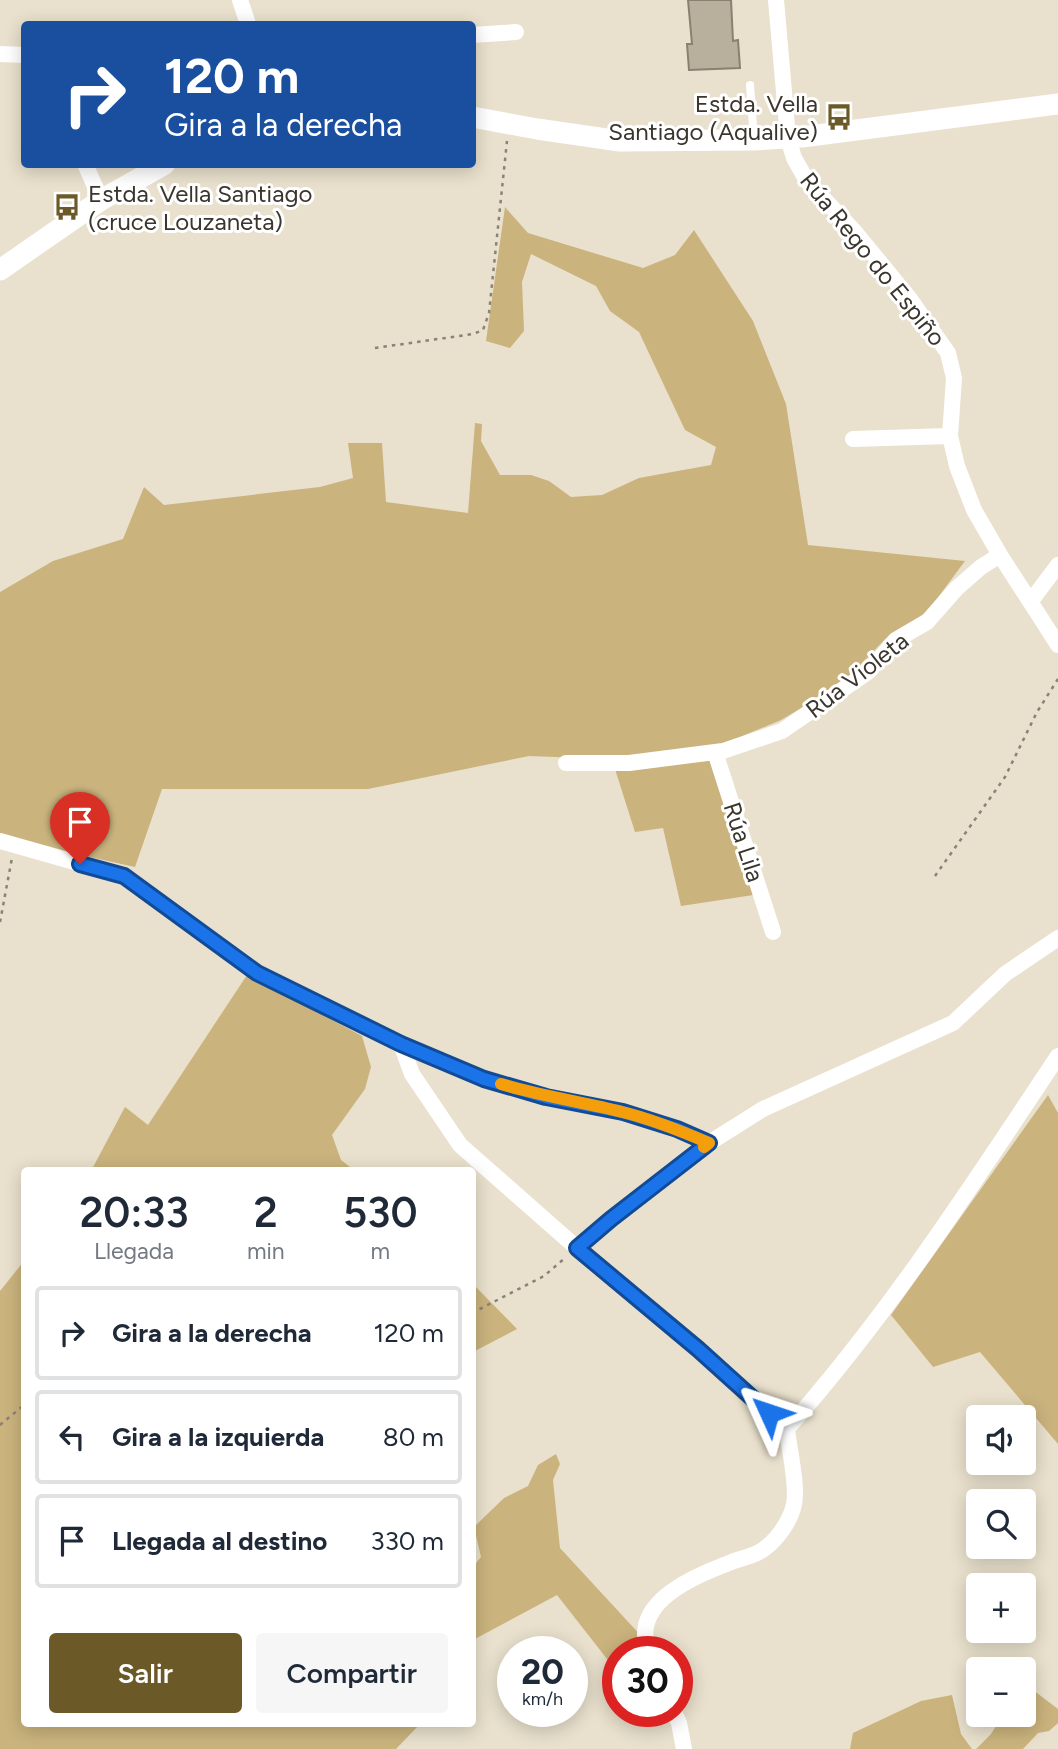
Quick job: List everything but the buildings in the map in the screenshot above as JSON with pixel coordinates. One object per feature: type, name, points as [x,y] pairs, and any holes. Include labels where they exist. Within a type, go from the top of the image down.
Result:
[{"type":"main road","points":[[476,118],[621,141],[754,140],[1058,104]]},
{"type":"main road","points":[[0,270],[101,201],[157,168]]},
{"type":"street","points":[[240,0],[247,21]]},
{"type":"street","name":"Rúa Rego do Espiño","points":[[776,0],[788,138],[794,158],[807,181],[871,251],[910,299],[948,353],[954,378],[950,436],[957,466],[975,510],[1000,555],[1058,645]]},
{"type":"street","points":[[476,35],[516,32]]},
{"type":"street","points":[[0,54],[21,55]]},
{"type":"street","points":[[87,168],[101,201]]},
{"type":"street","points":[[853,439],[950,436]]},
{"type":"street","name":"Rúa Violeta","points":[[566,763],[629,763],[715,752],[782,731],[868,672],[897,640],[927,622],[957,588],[1000,555]]},
{"type":"street","points":[[1031,601],[1058,565]]},
{"type":"street","name":"Rúa Lila","points":[[715,752],[773,932]]},
{"type":"street","points":[[8,843],[124,876],[257,973],[401,1044],[484,1079],[546,1097],[623,1112],[677,1129],[709,1143]]},
{"type":"street","points":[[577,1248],[709,1143],[763,1109],[953,1023],[1005,974],[1058,938]]},
{"type":"street","points":[[401,1044],[412,1074],[460,1146],[698,1349],[787,1429],[794,1504],[783,1529],[764,1550],[703,1573],[661,1598],[647,1620],[646,1636]]},
{"type":"street","points":[[787,1429],[832,1379],[904,1282],[1058,1056]]},
{"type":"street","points":[[680,1727],[684,1749]]},
{"type":"lane","points":[[750,85],[754,140]]},
{"type":"path","points":[[375,348],[473,334],[483,330],[489,313],[509,124]]},
{"type":"path","points":[[935,876],[1005,777],[1037,712],[1058,679]]},
{"type":"path","points":[[0,922],[8,843]]},
{"type":"path","points":[[476,1311],[544,1276],[577,1248]]},
{"type":"path","points":[[0,1425],[21,1408]]},
{"type":"shaded area","points":[[505,207],[528,233],[643,268],[675,255],[694,230],[753,321],[786,404],[808,545],[965,561],[927,612],[890,634],[843,683],[781,720],[716,747],[760,894],[681,906],[663,828],[635,832],[615,769],[582,758],[529,756],[368,789],[162,789],[135,867],[0,837],[0,592],[53,561],[123,539],[144,487],[164,505],[320,487],[353,478],[348,443],[382,443],[386,502],[468,513],[475,423],[482,424],[481,441],[500,475],[531,475],[549,481],[571,497],[602,495],[639,478],[711,465],[716,447],[685,430],[639,332],[610,311],[596,286],[531,254],[522,282],[524,331],[510,348],[486,341]]},
{"type":"shaded area","points":[[247,975],[362,1036],[371,1067],[365,1089],[332,1135],[341,1160],[350,1167],[93,1167],[125,1107],[148,1125]]},
{"type":"shaded area","points":[[1048,1095],[1058,1113],[1058,1444],[1036,1418],[1036,1405],[1025,1405],[980,1352],[933,1367],[891,1315]]},
{"type":"shaded area","points":[[21,1265],[21,1727],[417,1727],[396,1749],[0,1749],[0,1291]]},
{"type":"shaded area","points":[[476,1287],[517,1329],[476,1350]]},
{"type":"shaded area","points":[[556,1454],[560,1464],[553,1480],[560,1548],[641,1636],[602,1636],[602,1653],[557,1595],[476,1638],[476,1563],[481,1557],[476,1525],[504,1498],[528,1486],[538,1465]]},
{"type":"shaded area","points":[[1036,1692],[1058,1709],[1058,1723],[1049,1731],[1038,1733],[1023,1749],[976,1749],[995,1727],[1036,1727]]},
{"type":"shaded area","points":[[952,1695],[961,1734],[972,1749],[850,1749],[853,1733],[921,1701]]},
{"type":"slow traffic","points":[[501,1084],[546,1097],[623,1112],[677,1129],[709,1143],[704,1147]]},
{"type":"place","name":"Estda. Vella Santiago (Aqualive)","points":[[839,117]]},
{"type":"place","name":"Estda. Vella Santiago (cruce Louzaneta)","points":[[67,207]]},
{"type":"route","points":[[80,864],[124,876],[257,973],[401,1044],[484,1079],[546,1097],[623,1112],[677,1129],[709,1143],[577,1248],[698,1349],[769,1413]]}]
